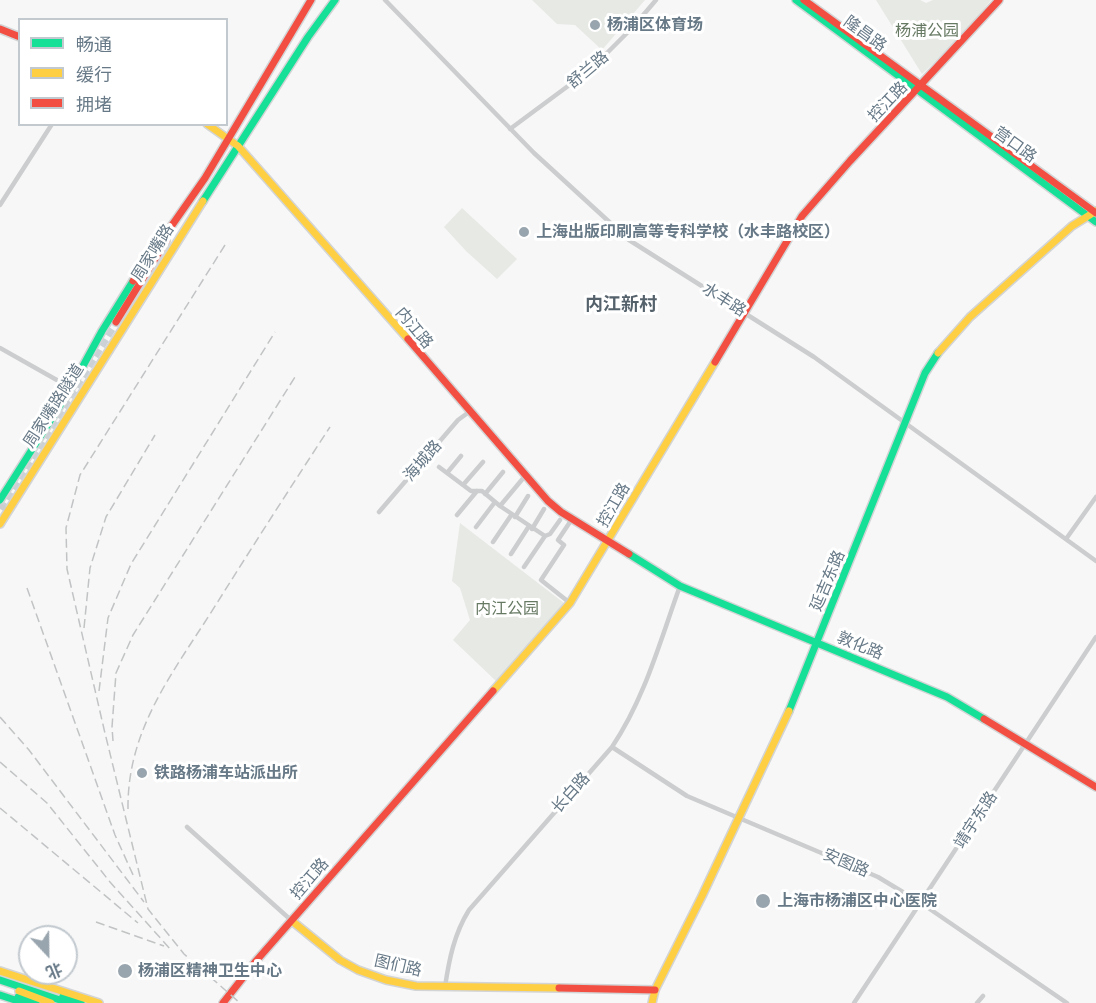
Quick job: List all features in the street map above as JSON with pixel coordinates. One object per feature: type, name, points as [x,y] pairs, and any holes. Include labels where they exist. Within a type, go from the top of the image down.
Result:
[{"type":"main road","name":"周家嘴路","points":[[0,500],[71,388],[102,331],[143,265],[205,178],[312,0]]},
{"type":"main road","points":[[308,37],[330,0]]},
{"type":"main road","name":"周家嘴路","points":[[0,524],[121,328],[308,37],[335,0]]},
{"type":"main road","name":"隆昌路","points":[[796,0],[921,87]]},
{"type":"main road","name":"隆昌路","points":[[804,0],[921,87]]},
{"type":"main road","name":"控江路","points":[[223,1003],[234,987],[570,603],[802,216],[830,182],[921,87],[999,0]]},
{"type":"main road","points":[[0,28],[18,36]]},
{"type":"main road","name":"营口路","points":[[921,87],[1094,213],[1096,222]]},
{"type":"main road","name":"内江路","points":[[210,126],[238,146],[313,229],[548,501],[608,542]]},
{"type":"main road","points":[[116,322],[205,178]]},
{"type":"main road","name":"延吉东路","points":[[652,1003],[655,990],[782,728],[925,373],[934,357],[956,331],[1072,226],[1094,213]]},
{"type":"main road","name":"周家嘴路隧道","points":[[10,500],[121,328]]},
{"type":"main road","name":"敦化路","points":[[608,542],[680,586],[947,697],[1096,787]]},
{"type":"main road","name":"图们路","points":[[292,921],[328,952],[354,968],[416,986],[655,990]]},
{"type":"main road","points":[[1,972],[81,1003]]},
{"type":"main road","points":[[1,972],[99,1003]]},
{"type":"main road","points":[[0,982],[51,1003]]},
{"type":"main road","points":[[0,982],[69,1003]]},
{"type":"main road","points":[[0,995],[10,1003]]},
{"type":"main road","points":[[0,995],[24,1003]]},
{"type":"main road","points":[[0,995],[36,1003]]},
{"type":"street","name":"水丰路","points":[[385,0],[510,129],[629,240],[814,357],[1096,561]]},
{"type":"street","name":"舒兰路","points":[[510,129],[591,69],[656,0]]},
{"type":"street","points":[[0,206],[51,126]]},
{"type":"street","points":[[0,348],[71,388]]},
{"type":"street","name":"海城路","points":[[379,512],[458,420],[469,412]]},
{"type":"street","points":[[447,473],[461,456]]},
{"type":"street","points":[[463,486],[483,462]]},
{"type":"street","points":[[439,467],[471,491],[482,491],[513,516],[545,536]]},
{"type":"street","points":[[485,494],[503,472]]},
{"type":"street","points":[[500,506],[525,476]]},
{"type":"street","points":[[457,515],[477,491]]},
{"type":"street","points":[[493,542],[528,496]]},
{"type":"street","points":[[1066,539],[1096,497]]},
{"type":"street","points":[[476,527],[495,502]]},
{"type":"street","points":[[0,505],[8,511]]},
{"type":"street","points":[[511,554],[544,509]]},
{"type":"street","points":[[570,603],[541,580],[564,544],[558,540],[572,519]]},
{"type":"street","points":[[524,567],[545,536],[550,534],[560,520]]},
{"type":"street","name":"长白路","points":[[445,987],[454,939],[469,910],[612,747],[638,703],[680,586]]},
{"type":"street","name":"靖宇东路","points":[[854,1003],[1096,637]]},
{"type":"street","name":"安图路","points":[[612,747],[687,796],[865,871],[921,903],[1067,1003]]},
{"type":"street","name":"图们路","points":[[187,827],[292,921]]},
{"type":"street","points":[[977,1003],[983,996]]},
{"type":"green space","name":"杨浦区体育场","points":[[532,0],[645,0],[602,50],[575,25],[557,24]]},
{"type":"green space","name":"杨浦公园","points":[[876,0],[920,0],[926,3],[933,0],[991,0],[965,33],[922,74]]},
{"type":"green space","points":[[462,208],[517,259],[497,279],[444,227]]},
{"type":"green space","name":"内江公园","points":[[460,523],[564,603],[496,681],[453,640],[470,620],[460,588],[452,581]]},
{"type":"tunnel","points":[[0,509],[116,322]]},
{"type":"railway","points":[[225,245],[80,475],[66,528],[67,569],[148,909],[184,954],[240,1003]]},
{"type":"railway","points":[[99,691],[108,618],[131,564],[275,332]]},
{"type":"railway","points":[[113,741],[116,673],[133,635],[295,377]]},
{"type":"railway","points":[[128,809],[130,779],[136,752],[157,700],[330,427]]},
{"type":"railway","points":[[84,628],[90,568],[106,517],[155,435]]},
{"type":"railway","points":[[27,588],[115,835],[134,877]]},
{"type":"railway","points":[[0,717],[29,750],[144,902]]},
{"type":"railway","points":[[0,762],[47,803],[110,882],[172,951]]},
{"type":"railway","points":[[0,808],[138,923]]},
{"type":"railway","points":[[96,922],[164,946]]},
{"type":"traffic: fast","points":[[203,201],[308,37],[335,0]]},
{"type":"traffic: fast","points":[[796,0],[1096,222]]},
{"type":"traffic: fast","points":[[0,500],[71,388],[133,281]]},
{"type":"traffic: fast","points":[[789,711],[925,373],[938,353]]},
{"type":"traffic: fast","points":[[629,554],[680,586],[947,697],[984,719]]},
{"type":"traffic: fast","points":[[0,980],[69,1003]]},
{"type":"traffic: fast","points":[[0,995],[24,1003]]},
{"type":"traffic: fast","points":[[63,996],[81,1003]]},
{"type":"traffic: fast","points":[[18,997],[36,1003]]},
{"type":"traffic: slow","points":[[210,126],[238,146],[408,339]]},
{"type":"traffic: slow","points":[[0,524],[203,201]]},
{"type":"traffic: slow","points":[[938,353],[970,317],[1072,226],[1096,211]]},
{"type":"traffic: slow","points":[[493,691],[570,603],[715,362]]},
{"type":"traffic: slow","points":[[652,1003],[655,990],[789,711]]},
{"type":"traffic: slow","points":[[292,921],[340,960],[358,970],[386,980],[416,986],[559,988]]},
{"type":"traffic: slow","points":[[0,971],[99,1003]]},
{"type":"traffic: slow","points":[[19,991],[51,1003]]},
{"type":"traffic: jam","points":[[133,281],[205,178],[311,0]]},
{"type":"traffic: jam","points":[[804,0],[1096,213]]},
{"type":"traffic: jam","points":[[715,362],[802,216],[999,0]]},
{"type":"traffic: jam","points":[[0,29],[18,36]]},
{"type":"traffic: jam","points":[[116,322],[166,241]]},
{"type":"traffic: jam","points":[[408,339],[548,501],[561,512],[629,554]]},
{"type":"traffic: jam","points":[[223,1003],[256,961],[493,691]]},
{"type":"traffic: jam","points":[[984,719],[1096,787]]},
{"type":"traffic: jam","points":[[559,988],[655,990]]},
{"type":"place","name":"杨浦区体育场","points":[[595,25]]},
{"type":"place","name":"上海出版印刷高等专科学校（水丰路校区）","points":[[524,232]]},
{"type":"place","name":"铁路杨浦车站派出所","points":[[142,773]]},
{"type":"place","name":"上海市杨浦区中心医院","points":[[763,901]]},
{"type":"place","name":"杨浦区精神卫生中心","points":[[125,971]]},
{"type":"district","name":"内江新村","points":[[621,305]]}]
